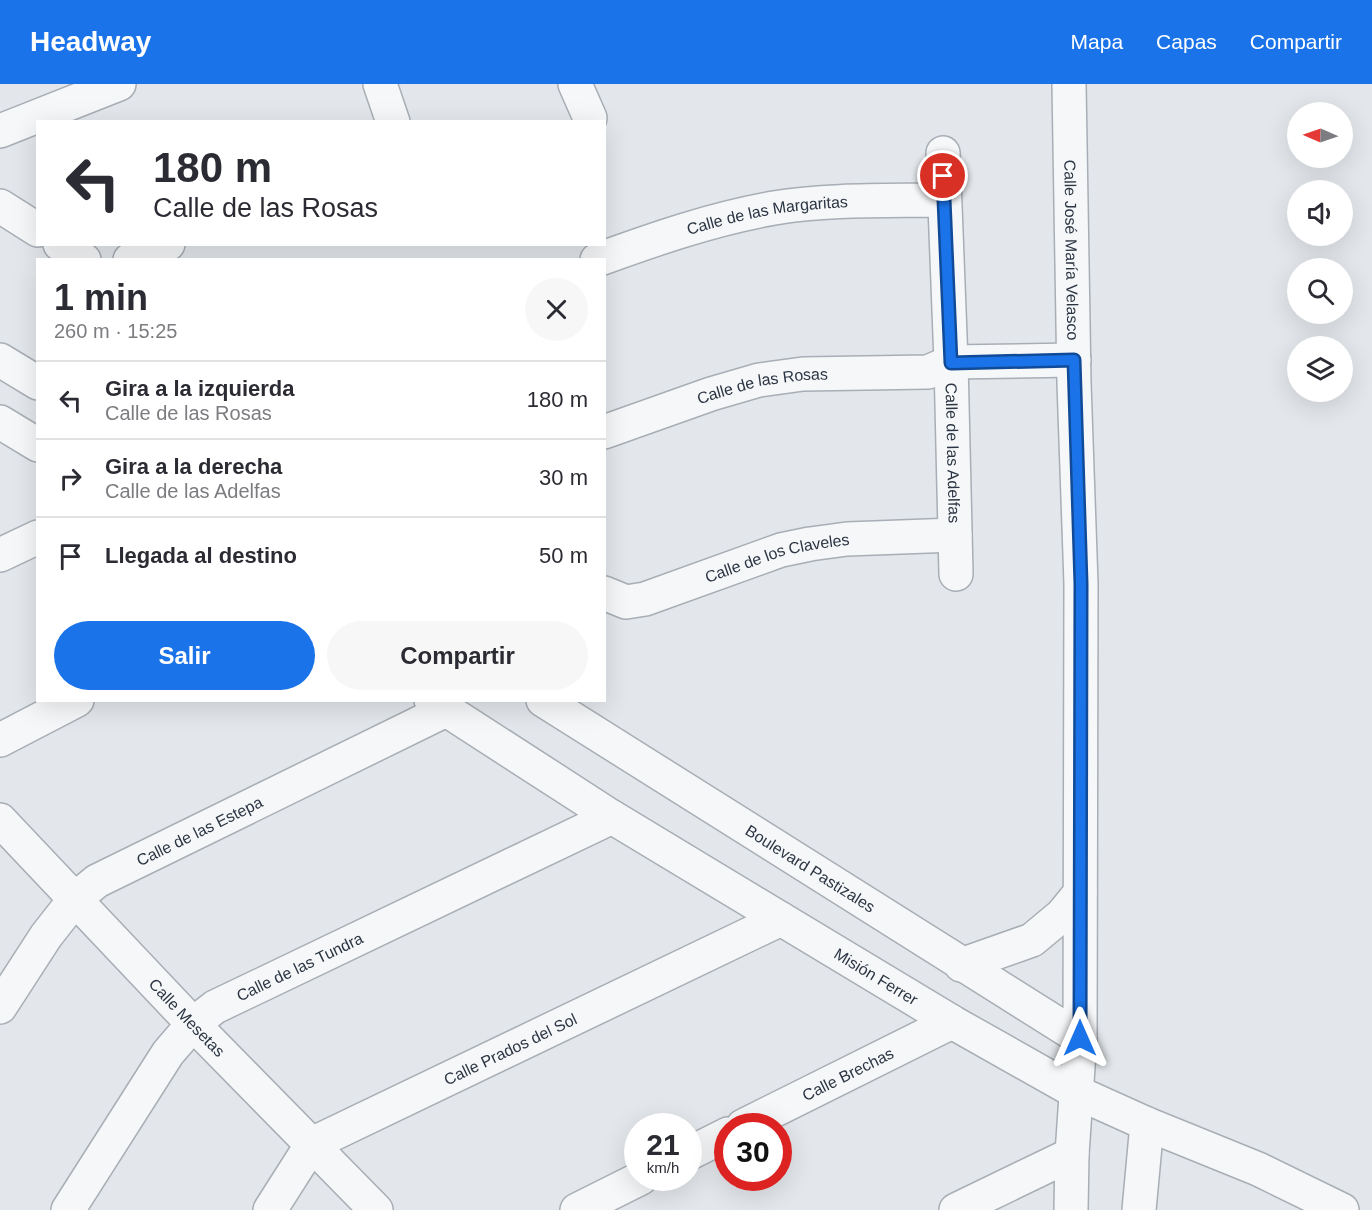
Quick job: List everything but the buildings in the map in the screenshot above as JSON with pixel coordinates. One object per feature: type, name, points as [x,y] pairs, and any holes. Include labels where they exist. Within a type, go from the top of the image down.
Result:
[{"type":"street","points":[[0,131],[119,84]]},
{"type":"street","points":[[380,84],[392,120]]},
{"type":"street","points":[[575,84],[590,118]]},
{"type":"street","name":"Calle José María Velasco","points":[[1069,84],[1074,372],[1081,584],[1080,1038],[1072,1154],[1071,1210]]},
{"type":"street","name":"Calle de las Adelfas","points":[[943,153],[943,373],[956,574]]},
{"type":"street","name":"Calle de las Margaritas","points":[[603,258],[705,222],[775,208],[830,202],[944,200]]},
{"type":"street","points":[[0,206],[36,229]]},
{"type":"street","points":[[63,246],[81,258]]},
{"type":"street","points":[[135,258],[163,246]]},
{"type":"street","points":[[0,360],[36,382]]},
{"type":"street","name":"Calle de las Rosas","points":[[606,431],[711,394],[759,380],[803,374],[1074,372]]},
{"type":"street","points":[[0,422],[36,444]]},
{"type":"street","name":"Calle de los Claveles","points":[[606,594],[626,602],[645,599],[781,550],[810,543],[847,539],[955,535]]},
{"type":"street","points":[[0,555],[36,538]]},
{"type":"street","points":[[0,740],[73,702]]},
{"type":"street","name":"Boulevard Pastizales","points":[[546,702],[1080,1038]]},
{"type":"street","name":"Misión Ferrer","points":[[439,705],[612,817],[952,1022],[1076,1092],[1147,1124],[1258,1169],[1342,1210]]},
{"type":"street","name":"Calle de las Estepa","points":[[0,1007],[46,936],[75,899],[97,881],[439,705]]},
{"type":"street","name":"Calle de las Tundra","points":[[68,1210],[168,1053],[193,1024],[215,1007],[612,817]]},
{"type":"street","name":"Calle Mesetas","points":[[0,820],[193,1024],[376,1210]]},
{"type":"street","points":[[962,964],[1032,940],[1062,915],[1080,894]]},
{"type":"street","name":"Calle Prados del Sol","points":[[312,1144],[781,919]]},
{"type":"street","name":"Calle Brechas","points":[[769,1113],[952,1022]]},
{"type":"street","points":[[1139,1210],[1147,1124]]},
{"type":"street","points":[[270,1210],[312,1144]]},
{"type":"street","points":[[956,1210],[1072,1154]]},
{"type":"street","points":[[577,1210],[624,1186]]},
{"type":"route","points":[[943,176],[951,363],[1074,360],[1081,584],[1080,1038]]}]
